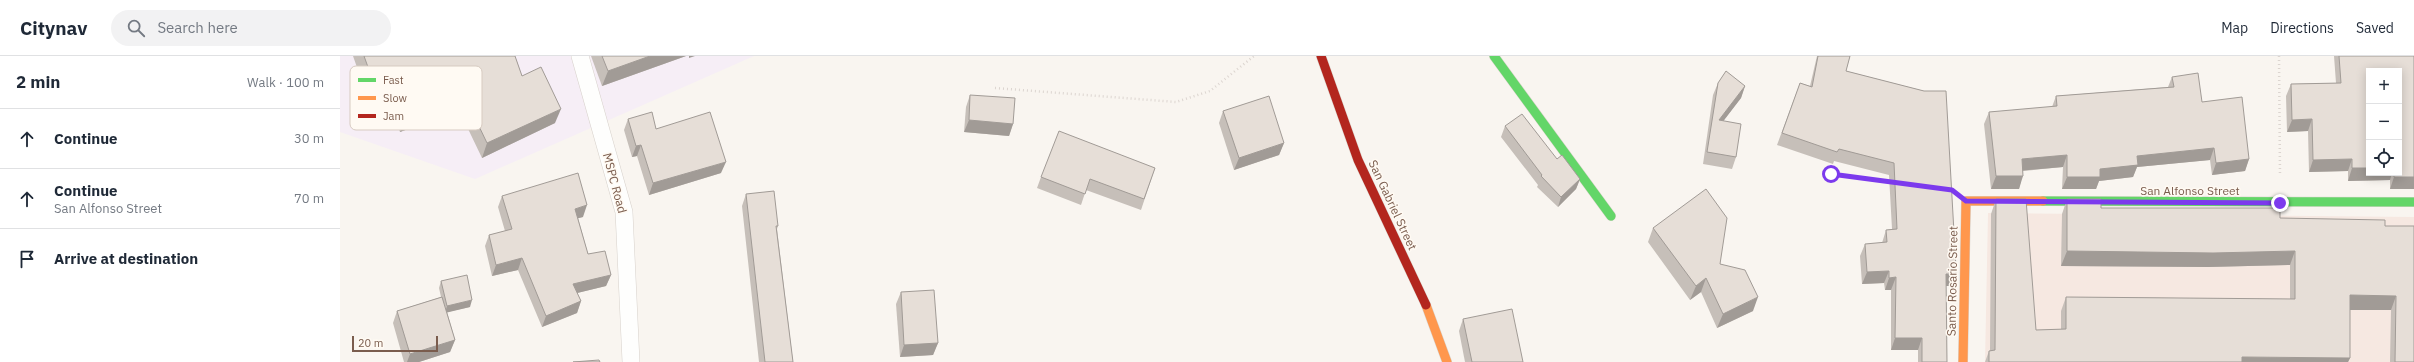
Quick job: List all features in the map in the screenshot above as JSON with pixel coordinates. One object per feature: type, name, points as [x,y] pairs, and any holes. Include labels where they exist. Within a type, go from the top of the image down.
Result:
[{"type":"street","name":"San Gabriel Street","points":[[1321,56],[1358,160],[1429,310],[1447,362]]},
{"type":"street","points":[[1494,56],[1611,216]]},
{"type":"street","name":"San Alfonso Street","points":[[1966,201],[2280,203],[2414,202]]},
{"type":"street","name":"Santo Rosario Street","points":[[1963,362],[1966,201]]},
{"type":"lane","name":"MSPC Road","points":[[580,56],[624,212],[631,362]]},
{"type":"path","points":[[995,88],[1176,102],[1210,92],[1254,56]]},
{"type":"path","points":[[2278,56],[2280,203]]},
{"type":"path","points":[[1831,174],[1899,183]]},
{"type":"shaded area","points":[[340,56],[754,56],[475,179],[340,132]]},
{"type":"shaded area","points":[[1988,213],[2414,217],[2414,362],[1985,362]]},
{"type":"building","points":[[364,56],[515,56],[522,76],[541,67],[561,109],[487,143],[481,130],[482,130],[482,66],[368,66]]},
{"type":"building","points":[[602,56],[650,56],[608,71]]},
{"type":"building","points":[[1818,56],[1850,56],[1846,71],[1924,91],[1946,91],[1956,268],[1956,274],[1946,274],[1947,362],[1922,362],[1922,338],[1895,338],[1896,277],[1889,278],[1889,271],[1867,272],[1865,244],[1887,242],[1886,230],[1897,229],[1894,163],[1839,149],[1837,152],[1782,133],[1800,83],[1812,87]]},
{"type":"building","points":[[2339,56],[2414,56],[2414,177],[2394,177],[2402,176],[2402,68],[2366,68],[2366,168],[2352,168],[2352,159],[2313,160],[2312,119],[2292,120],[2291,84],[2341,83]]},
{"type":"building","points":[[1726,71],[1745,86],[1719,120],[1741,124],[1736,157],[1707,152],[1718,83]]},
{"type":"building","points":[[2198,73],[2202,102],[2242,97],[2249,159],[2216,163],[2214,148],[2137,156],[2138,165],[2100,169],[2100,177],[2067,177],[2067,155],[2022,159],[2023,176],[1996,176],[1989,112],[2057,106],[2056,96],[2174,87],[2172,77]]},
{"type":"building","points":[[970,95],[1015,98],[1013,124],[969,120]]},
{"type":"building","points":[[1269,96],[1284,143],[1239,158],[1223,111]]},
{"type":"building","points":[[652,112],[656,129],[710,112],[726,162],[653,183],[641,145],[636,146],[628,119]]},
{"type":"building","points":[[1522,114],[1557,159],[1562,155],[1580,179],[1561,197],[1541,176],[1542,175],[1505,126]]},
{"type":"building","points":[[1059,131],[1155,168],[1144,199],[1090,179],[1085,194],[1041,177]]},
{"type":"building","points":[[578,173],[587,205],[575,209],[588,254],[605,251],[611,275],[573,284],[581,301],[546,316],[522,258],[496,265],[489,235],[512,229],[502,196]]},
{"type":"building","points":[[1706,189],[1727,218],[1720,264],[1745,270],[1758,297],[1723,314],[1706,278],[1696,286],[1653,228]]},
{"type":"building","points":[[774,191],[778,226],[776,226],[793,362],[765,362],[746,194]]},
{"type":"building","points":[[1996,199],[2026,199],[2036,330],[2066,329],[2066,297],[2295,299],[2295,251],[2213,253],[2067,251],[2067,199],[2101,199],[2101,208],[2280,208],[2280,218],[2385,220],[2385,226],[2414,226],[2414,362],[2395,362],[2396,296],[2350,295],[2350,358],[2242,357],[2242,362],[1989,362],[1989,351],[1995,350]]},
{"type":"building","points":[[467,275],[472,300],[447,306],[441,281]]},
{"type":"building","points":[[934,290],[938,343],[904,345],[901,292]]},
{"type":"building","points":[[442,297],[455,340],[410,354],[397,311]]},
{"type":"building","points":[[1512,309],[1523,362],[1472,362],[1463,319]]},
{"type":"building","points":[[599,360],[600,362],[573,362]]},
{"type":"traffic: fast","points":[[1494,56],[1611,216]]},
{"type":"traffic: fast","points":[[2043,201],[2414,202]]},
{"type":"traffic: slow","points":[[1963,362],[1966,201],[2043,201]]},
{"type":"traffic: slow","points":[[1426,305],[1447,362]]},
{"type":"traffic: jam","points":[[1321,56],[1358,160],[1426,305]]},
{"type":"route","points":[[1831,174],[1952,190],[1966,201],[2280,203]]}]
